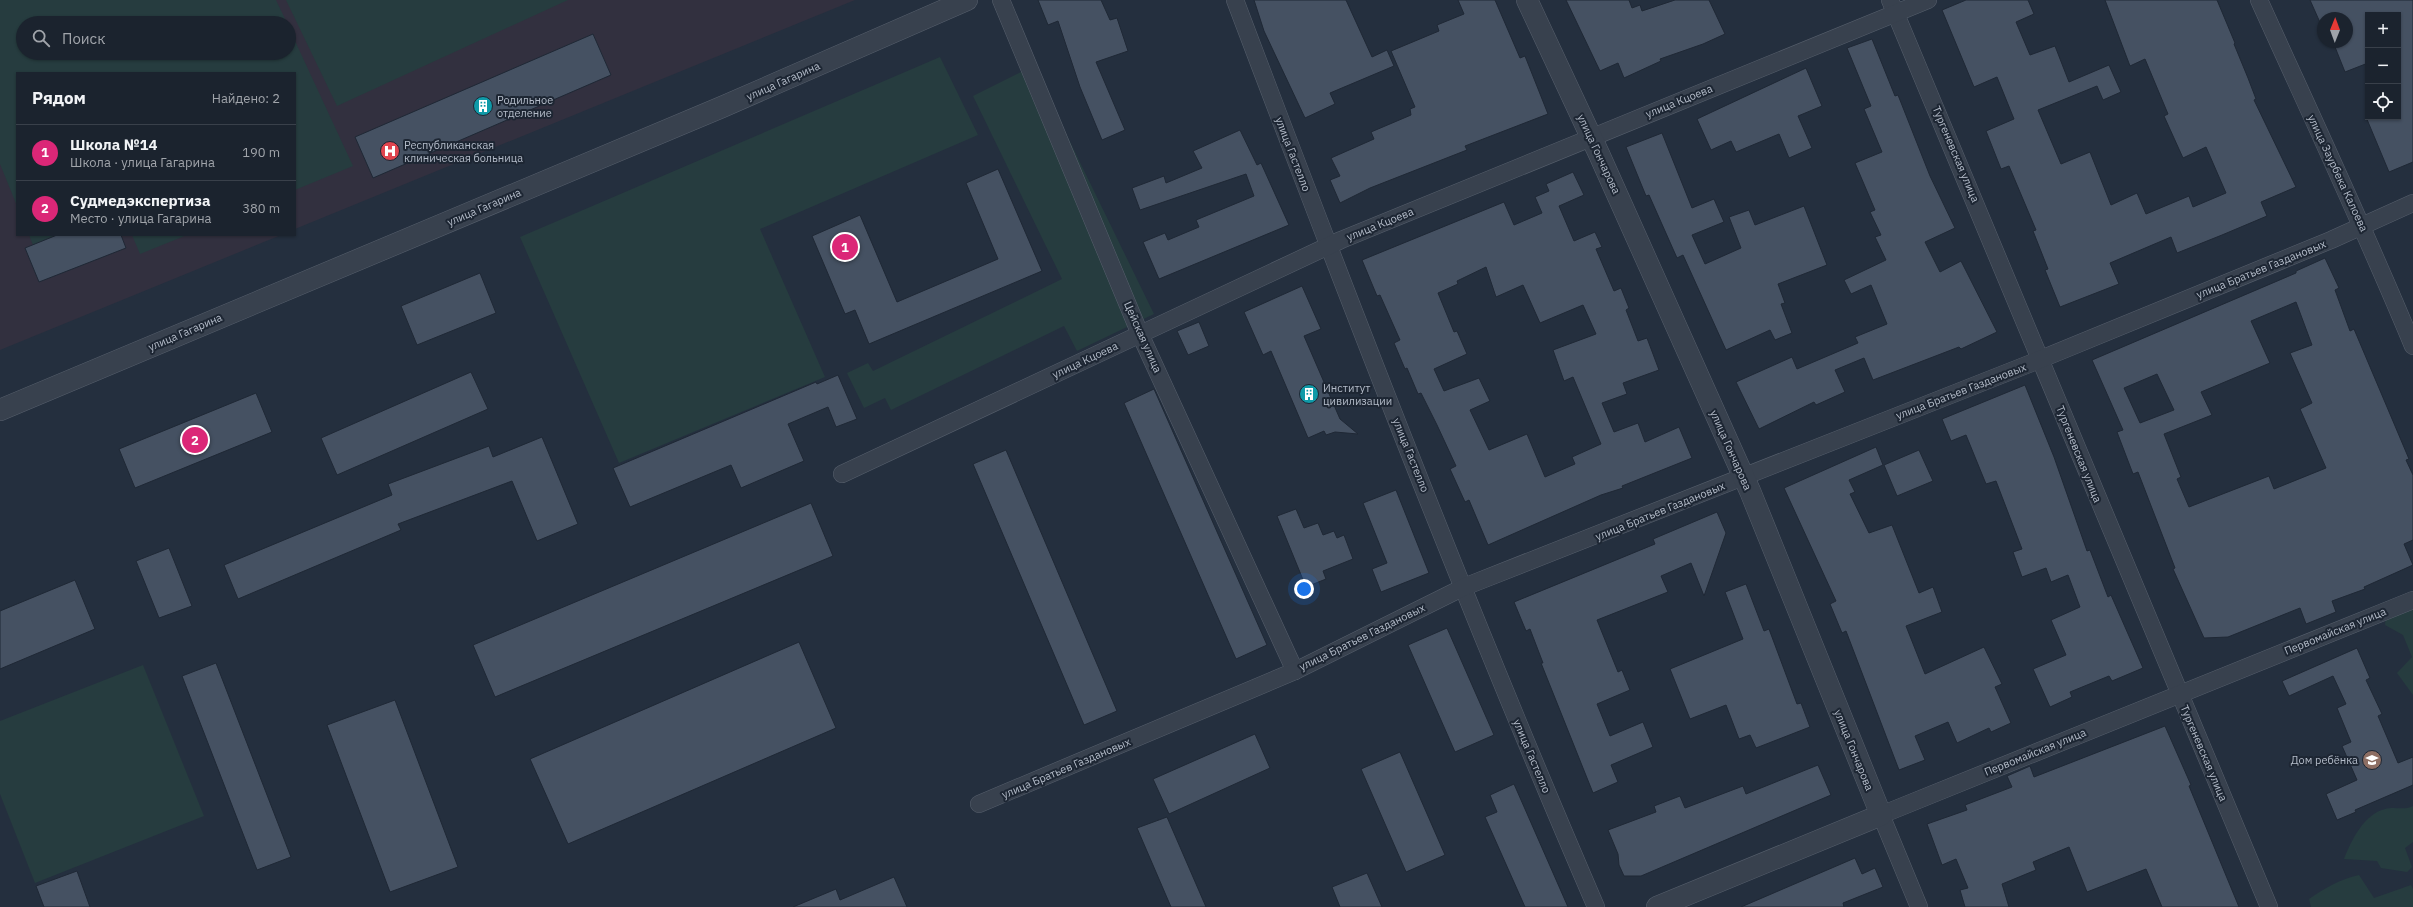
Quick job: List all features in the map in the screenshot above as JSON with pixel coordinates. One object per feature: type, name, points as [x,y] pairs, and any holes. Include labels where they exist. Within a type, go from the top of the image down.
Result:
[{"type":"street","name":"улица Гагарина","points":[[0,410],[714,110],[967,0]]},
{"type":"street","name":"Цейская улица","points":[[1001,0],[1140,334],[1295,671]]},
{"type":"street","name":"улица Гастелло","points":[[1235,0],[1328,246],[1530,752],[1596,907]]},
{"type":"street","name":"улица Гончарова","points":[[1528,0],[1743,477],[1919,907]]},
{"type":"street","name":"улица Кцоева","points":[[842,474],[1328,246],[1591,138],[1893,7],[1928,0]]},
{"type":"street","name":"улица Заурбека Калоева","points":[[2259,0],[2362,226],[2413,346]]},
{"type":"street","name":"Тургеневская улица","points":[[1893,7],[2042,359],[2178,694],[2269,907]]},
{"type":"street","name":"улица Братьев Газдановых","points":[[979,804],[1295,671],[1464,587],[2042,359],[2362,226],[2413,203]]},
{"type":"street","name":"Первомайская улица","points":[[1657,907],[2178,694],[2413,600]]},
{"type":"shaded area","name":"Республиканская клиническая больница","points":[[0,0],[855,0],[296,229],[296,72],[16,72],[16,236],[279,236],[0,350]]},
{"type":"green space","points":[[0,0],[276,0],[284,16],[16,16],[16,60],[296,60],[296,43],[353,166],[296,190],[296,72],[16,72],[16,204],[0,164]]},
{"type":"green space","points":[[286,0],[568,0],[337,106],[296,21],[296,16],[294,16]]},
{"type":"green space","points":[[940,57],[978,135],[760,229],[825,377],[619,463],[520,237]]},
{"type":"green space","points":[[1033,66],[1154,314],[1077,351],[1064,326],[891,410],[885,398],[864,408],[847,373],[868,363],[873,371],[1062,279],[973,96]]},
{"type":"green space","points":[[29,236],[55,236],[33,245]]},
{"type":"green space","points":[[132,236],[185,236],[140,254]]},
{"type":"green space","points":[[2413,602],[2413,695],[2397,673],[2412,657],[2403,635],[2385,625],[2386,612]]},
{"type":"green space","points":[[143,665],[204,816],[35,883],[0,794],[0,721]]},
{"type":"green space","points":[[2413,806],[2413,842],[2405,848],[2412,867],[2407,872],[2381,868],[2377,861],[2344,859],[2350,844],[2359,829],[2371,816],[2385,809],[2406,808]]},
{"type":"green space","points":[[2359,875],[2374,898],[2411,885],[2413,889],[2413,907],[2311,907],[2309,899],[2315,895],[2339,881]]},
{"type":"building","points":[[1038,0],[1101,0],[1110,20],[1117,18],[1128,51],[1096,62],[1125,130],[1102,140],[1080,87],[1058,21],[1048,25]]},
{"type":"building","points":[[1254,0],[1346,0],[1372,57],[1387,50],[1394,66],[1330,93],[1335,104],[1305,118],[1264,31]]},
{"type":"building","points":[[1458,0],[1495,0],[1520,58],[1525,56],[1548,114],[1465,146],[1467,150],[1370,188],[1340,203],[1330,180],[1340,176],[1331,158],[1374,139],[1371,132],[1411,115],[1410,109],[1415,107],[1391,51],[1439,31],[1437,25],[1464,14]]},
{"type":"building","points":[[1566,0],[1629,0],[1632,8],[1640,5],[1642,11],[1675,0],[1709,0],[1725,34],[1703,44],[1660,59],[1661,61],[1624,78],[1618,63],[1600,71]]},
{"type":"building","points":[[1966,0],[2028,0],[2034,14],[2016,22],[2030,55],[2055,46],[2069,82],[2109,65],[2121,92],[2103,100],[2097,86],[2038,110],[2061,164],[2090,152],[2111,205],[2137,193],[2146,214],[2189,196],[2193,207],[2226,193],[2206,147],[2183,158],[2164,116],[2168,114],[2145,59],[2130,66],[2105,0],[2217,0],[2256,99],[2254,100],[2296,187],[2261,202],[2267,216],[2222,235],[2177,253],[2171,237],[2110,263],[2119,284],[2060,307],[2045,270],[2048,269],[2033,231],[2036,230],[2009,166],[2001,169],[1986,131],[2014,119],[1997,77],[1974,87],[1942,10]]},
{"type":"building","points":[[2310,0],[2413,0],[2413,162],[2389,172],[2367,120],[2401,120],[2401,12],[2365,12],[2365,64],[2345,72],[2335,48],[2353,48],[2353,12],[2317,12],[2317,16]]},
{"type":"building","name":"Родильное отделение","points":[[593,34],[611,75],[373,178],[355,137]]},
{"type":"building","points":[[1872,39],[1895,96],[1898,95],[1930,176],[1955,228],[1925,242],[1940,272],[1961,261],[1997,332],[1961,349],[1959,347],[1873,380],[1864,358],[1835,370],[1845,392],[1816,405],[1814,402],[1759,429],[1736,382],[1792,357],[1797,369],[1858,343],[1855,337],[1887,324],[1871,285],[1851,294],[1844,280],[1886,260],[1875,237],[1881,235],[1870,212],[1875,210],[1855,163],[1882,152],[1864,109],[1871,106],[1847,48]]},
{"type":"building","points":[[1806,68],[1822,106],[1798,116],[1812,148],[1789,158],[1779,134],[1736,152],[1731,141],[1711,150],[1697,119]]},
{"type":"building","points":[[1240,130],[1257,165],[1261,163],[1289,225],[1159,279],[1143,242],[1165,233],[1168,240],[1199,227],[1196,220],[1254,196],[1246,174],[1140,210],[1132,188],[1164,176],[1166,183],[1202,168],[1193,151]]},
{"type":"building","points":[[1662,133],[1692,208],[1714,199],[1724,222],[1692,235],[1705,264],[1741,248],[1729,217],[1749,210],[1755,225],[1804,206],[1827,265],[1778,284],[1785,303],[1781,304],[1792,333],[1775,340],[1770,330],[1726,350],[1683,255],[1677,258],[1649,195],[1646,196],[1626,147]]},
{"type":"building","points":[[998,169],[1042,271],[869,344],[855,310],[845,314],[812,236],[860,215],[897,302],[998,259],[966,183]]},
{"type":"building","points":[[1573,172],[1584,195],[1559,206],[1574,241],[1595,232],[1602,247],[1596,249],[1614,291],[1621,288],[1629,308],[1626,310],[1638,341],[1647,338],[1659,370],[1623,383],[1627,394],[1602,403],[1614,432],[1638,423],[1645,442],[1679,427],[1692,458],[1622,486],[1623,488],[1601,495],[1488,545],[1469,500],[1465,502],[1450,469],[1456,466],[1437,425],[1421,393],[1418,394],[1407,368],[1405,369],[1394,343],[1400,340],[1380,295],[1377,296],[1362,260],[1504,202],[1514,225],[1542,213],[1535,197],[1549,191],[1546,184]],"holes":[[[1486,267],[1496,297],[1523,285],[1540,323],[1583,305],[1596,334],[1553,350],[1564,381],[1573,377],[1601,444],[1572,457],[1575,464],[1545,477],[1527,434],[1489,450],[1470,410],[1490,401],[1479,378],[1444,391],[1434,369],[1467,354],[1457,331],[1454,332],[1438,293],[1458,284],[1457,281]]]},
{"type":"building","points":[[55,236],[121,236],[126,248],[39,282],[25,248]]},
{"type":"building","points":[[2325,258],[2339,288],[2335,290],[2350,331],[2354,329],[2409,459],[2406,460],[2413,475],[2413,540],[2404,544],[2413,565],[2364,587],[2365,589],[2332,601],[2336,612],[2306,624],[2300,608],[2228,637],[2204,638],[2173,569],[2175,568],[2138,472],[2133,474],[2117,432],[2123,430],[2092,360],[2296,273],[2296,271]],"holes":[[[2296,302],[2312,345],[2290,353],[2312,403],[2300,409],[2326,468],[2274,489],[2269,476],[2189,507],[2177,479],[2181,477],[2164,434],[2212,415],[2201,392],[2270,363],[2251,321]],[[2157,374],[2174,410],[2140,423],[2124,388]]]},
{"type":"building","points":[[480,273],[496,313],[417,345],[401,306]]},
{"type":"building","points":[[1302,286],[1321,329],[1304,336],[1340,419],[1358,434],[1335,432],[1326,435],[1324,431],[1308,438],[1271,351],[1263,355],[1244,312]]},
{"type":"building","points":[[1199,322],[1209,346],[1188,355],[1177,331]]},
{"type":"building","points":[[471,372],[488,409],[337,475],[321,438]]},
{"type":"building","points":[[838,375],[857,419],[836,427],[828,407],[788,424],[804,461],[741,488],[731,465],[630,507],[613,468],[816,382],[817,384]]},
{"type":"building","points":[[2025,385],[2054,457],[2087,551],[2090,550],[2108,597],[2111,595],[2143,668],[2112,681],[2109,676],[2070,692],[2072,697],[2050,707],[2033,669],[2066,655],[2051,620],[2080,607],[2068,575],[2051,582],[2046,568],[2022,577],[2013,552],[2022,549],[1996,481],[1986,484],[1966,435],[1951,441],[1942,419]]},
{"type":"building","points":[[1154,389],[1267,645],[1236,659],[1124,403]]},
{"type":"building","points":[[256,393],[272,432],[135,488],[119,449]]},
{"type":"building","points":[[542,437],[578,524],[537,541],[512,481],[398,524],[401,530],[238,599],[224,565],[392,495],[388,484],[489,446],[493,457]]},
{"type":"building","points":[[1876,447],[1883,465],[1849,480],[1855,492],[1850,494],[1869,533],[1892,525],[1919,593],[1933,587],[1942,612],[1906,626],[1925,674],[1984,647],[2002,684],[1995,687],[2011,723],[1991,732],[1989,728],[1957,743],[1948,722],[1915,736],[1925,760],[1899,770],[1846,631],[1842,633],[1830,604],[1836,601],[1784,488]]},
{"type":"building","points":[[1006,450],[1117,711],[1084,725],[973,464]]},
{"type":"building","points":[[1919,450],[1933,481],[1897,496],[1884,465]]},
{"type":"building","points":[[1396,490],[1429,573],[1381,592],[1372,569],[1387,563],[1363,503]]},
{"type":"building","points":[[811,503],[833,556],[495,697],[473,645]]},
{"type":"building","points":[[1296,509],[1304,528],[1318,523],[1323,535],[1334,531],[1337,538],[1344,535],[1353,559],[1323,571],[1326,579],[1306,587],[1277,516]]},
{"type":"building","points":[[1717,512],[1726,533],[1704,596],[1691,563],[1661,576],[1668,592],[1597,620],[1618,672],[1622,670],[1630,690],[1597,704],[1610,736],[1643,722],[1653,747],[1611,765],[1618,782],[1593,793],[1541,663],[1543,663],[1530,629],[1526,631],[1514,602],[1655,544],[1653,539]]},
{"type":"building","points":[[169,548],[192,606],[159,618],[136,561]]},
{"type":"building","points":[[75,580],[95,629],[0,669],[0,611]]},
{"type":"building","points":[[1746,584],[1764,631],[1769,629],[1797,704],[1801,703],[1810,727],[1756,748],[1750,735],[1739,739],[1726,705],[1690,719],[1670,669],[1743,639],[1725,592]]},
{"type":"building","points":[[1447,628],[1494,735],[1455,752],[1408,645]]},
{"type":"building","points":[[799,642],[836,728],[568,844],[530,759]]},
{"type":"building","name":"Дом ребёнка","points":[[2357,648],[2370,678],[2366,680],[2382,714],[2378,716],[2398,763],[2413,757],[2413,785],[2355,810],[2356,812],[2337,820],[2326,794],[2357,780],[2342,746],[2351,742],[2337,708],[2346,704],[2333,676],[2289,696],[2282,681]]},
{"type":"building","points":[[216,663],[291,857],[257,870],[182,676]]},
{"type":"building","points":[[395,700],[458,867],[390,892],[327,725]]},
{"type":"building","points":[[2165,726],[2191,785],[2189,786],[2239,907],[2162,907],[2146,869],[2087,892],[2069,847],[2033,862],[2036,870],[2002,884],[2009,907],[1965,907],[1960,890],[1968,888],[1956,859],[1942,865],[1927,824],[1967,810],[1965,805],[2012,787],[2007,776],[2030,766],[2034,777]]},
{"type":"building","points":[[1255,734],[1270,768],[1169,814],[1153,779]]},
{"type":"building","points":[[1400,752],[1445,855],[1406,872],[1361,769]]},
{"type":"building","points":[[1818,765],[1831,795],[1641,876],[1624,876],[1619,865],[1618,854],[1608,830],[1656,812],[1654,806],[1680,796],[1685,808],[1743,786],[1746,794]]},
{"type":"building","points":[[1514,784],[1568,907],[1525,907],[1485,817],[1497,812],[1490,795]]},
{"type":"building","points":[[1167,817],[1206,907],[1171,907],[1137,828]]},
{"type":"building","points":[[1855,858],[1862,874],[1875,868],[1883,887],[1843,903],[1844,907],[1741,907]]},
{"type":"building","points":[[77,871],[90,907],[44,907],[36,886]]},
{"type":"building","points":[[1367,873],[1382,907],[1340,907],[1332,887]]},
{"type":"building","points":[[894,877],[907,907],[793,907],[836,889],[840,900]]},
{"type":"place","name":"Родильное отделение","points":[[483,106]]},
{"type":"place","name":"Республиканская клиническая больница","points":[[390,151]]},
{"type":"place","name":"Школа №14","points":[[845,247]]},
{"type":"place","name":"Институт цивилизации","points":[[1309,394]]},
{"type":"place","name":"Судмедэкспертиза","points":[[195,440]]},
{"type":"place","name":"Дом ребёнка","points":[[2372,760]]}]
